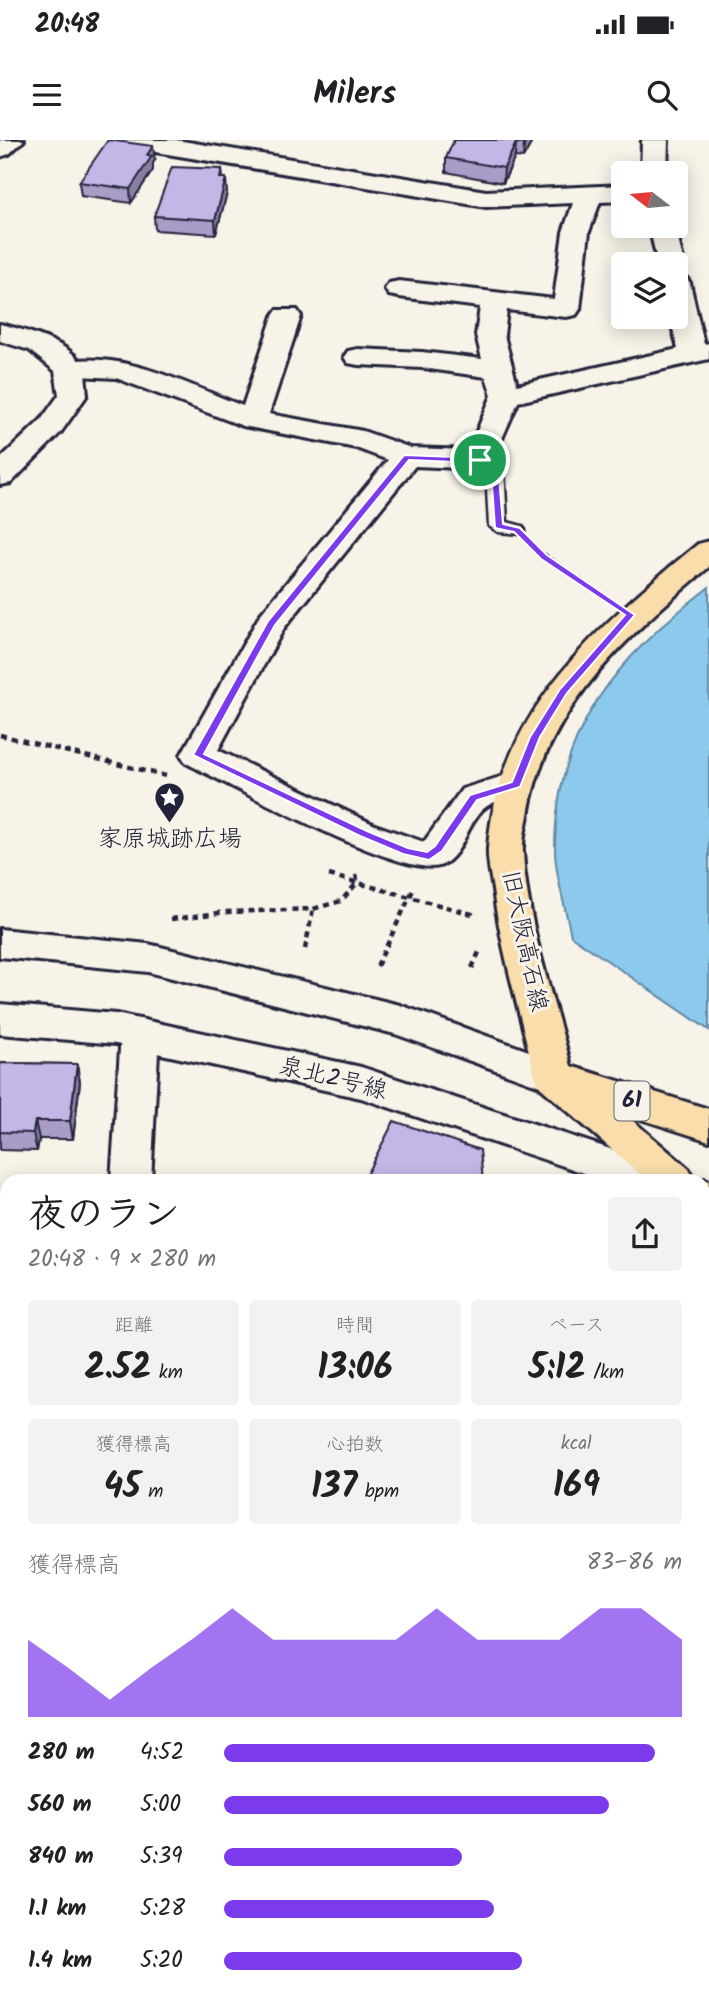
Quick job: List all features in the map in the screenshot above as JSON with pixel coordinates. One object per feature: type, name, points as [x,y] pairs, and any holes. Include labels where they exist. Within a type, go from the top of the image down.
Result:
[{"type":"main road","name":"旧大阪高石線","points":[[554,1076],[516,925],[505,850],[516,784],[535,737],[564,691],[631,615],[709,551]]},
{"type":"main road","name":"61","points":[[554,1076],[709,1125]]},
{"type":"main road","points":[[554,1076],[667,1174]]},
{"type":"street","points":[[0,149],[11,140]]},
{"type":"street","points":[[131,140],[293,156],[486,199],[611,194]]},
{"type":"street","points":[[654,161],[655,140]]},
{"type":"street","points":[[398,289],[566,309],[576,232],[589,195]]},
{"type":"street","points":[[0,332],[39,344],[69,369],[120,370],[253,420],[363,440],[407,457],[480,460],[502,383],[490,335],[494,301]]},
{"type":"street","points":[[253,420],[287,316]]},
{"type":"street","points":[[358,357],[422,360],[502,383],[701,353],[688,317]]},
{"type":"street","points":[[0,475],[51,426],[73,395],[69,369]]},
{"type":"street","points":[[407,457],[271,623],[198,755],[363,834],[406,852],[429,856],[439,849],[474,798],[516,784]]},
{"type":"street","points":[[0,943],[148,958],[400,1020],[554,1076]]},
{"type":"street","name":"泉北2号線","points":[[0,1018],[140,1034],[361,1083],[636,1174]]},
{"type":"street","points":[[131,1174],[140,1034]]},
{"type":"lane","points":[[480,460],[495,468],[498,526],[516,530]]},
{"type":"path","points":[[516,530],[544,557],[631,615]]},
{"type":"path","points":[[377,966],[429,856]]},
{"type":"path","points":[[329,876],[472,914],[475,925]]},
{"type":"path","points":[[171,919],[227,912],[313,909],[341,901],[357,883]]},
{"type":"path","points":[[305,949],[313,909]]},
{"type":"path","points":[[472,968],[480,948]]},
{"type":"water","points":[[709,587],[709,1030],[571,936],[555,852],[558,808],[566,768],[579,732],[620,669],[646,641]]},
{"type":"building","points":[[108,140],[153,146],[147,155],[152,156],[130,189],[79,182]]},
{"type":"building","points":[[454,140],[526,140],[524,144],[516,143],[504,168],[446,158]]},
{"type":"building","points":[[172,167],[222,169],[220,178],[226,178],[215,220],[154,216]]},
{"type":"building","points":[[0,1063],[77,1064],[70,1121],[35,1121],[33,1133],[0,1132]]},
{"type":"building","points":[[394,1121],[480,1150],[482,1174],[367,1174]]},
{"type":"place","name":"家原城跡広場","points":[[170,824]]},
{"type":"route","points":[[407,457],[480,460],[495,468],[498,526],[516,530],[544,557],[631,615],[564,691],[535,737],[516,784],[474,798],[439,849],[429,856],[406,852],[363,834],[198,755],[271,623],[407,457]]}]
